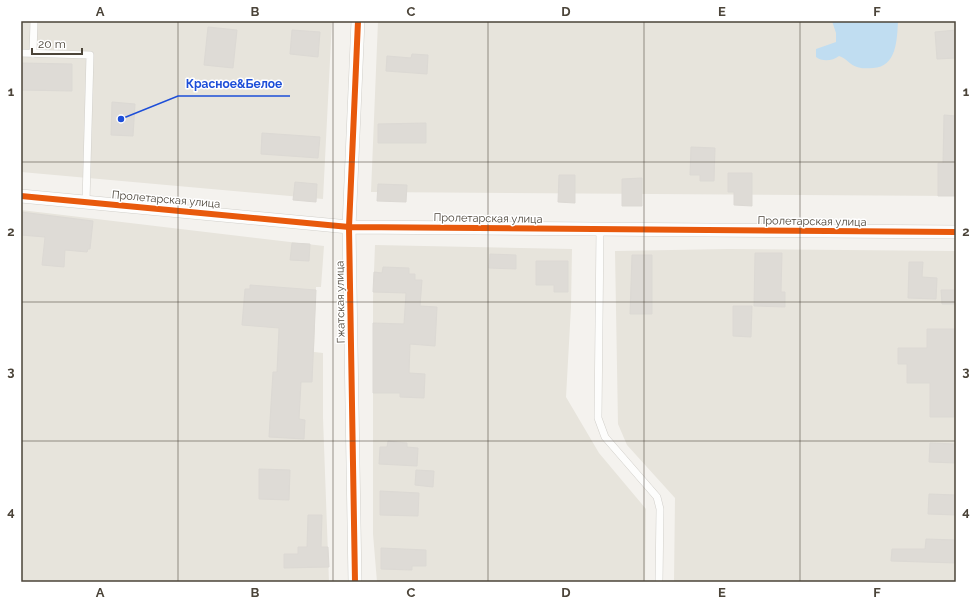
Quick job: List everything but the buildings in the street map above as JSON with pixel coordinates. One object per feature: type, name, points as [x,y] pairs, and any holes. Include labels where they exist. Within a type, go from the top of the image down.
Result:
[{"type":"street","name":"Гжатская улица","points":[[355,582],[349,227],[358,21]]},
{"type":"street","name":"Пролетарская улица","points":[[21,196],[349,227],[956,232]]},
{"type":"lane","points":[[33,54],[34,21]]},
{"type":"lane","points":[[21,54],[90,55],[86,202]]},
{"type":"lane","points":[[600,229],[598,418],[605,437],[657,496],[660,509],[659,582]]},
{"type":"shaded area","points":[[21,21],[332,21],[323,199],[21,172]]},
{"type":"shaded area","points":[[378,21],[956,21],[956,196],[371,192]]},
{"type":"shaded area","points":[[21,210],[324,246],[321,287],[316,287],[314,352],[323,353],[323,418],[329,582],[21,582]]},
{"type":"shaded area","points":[[375,245],[572,249],[571,307],[566,397],[599,453],[646,509],[645,582],[377,582],[373,534],[373,298]]},
{"type":"shaded area","points":[[728,249],[956,251],[956,582],[674,582],[675,498],[627,445],[618,424],[615,251]]},
{"type":"water","points":[[832,21],[898,21],[896,44],[887,63],[873,68],[859,68],[839,56],[828,60],[818,59],[816,57],[816,49],[836,42],[836,33]]},
{"type":"cycle path","points":[[355,582],[349,227],[358,21]]},
{"type":"cycle path","points":[[21,196],[349,227],[956,232]]},
{"type":"place","name":"Красное&Белое","points":[[121,119]]}]
